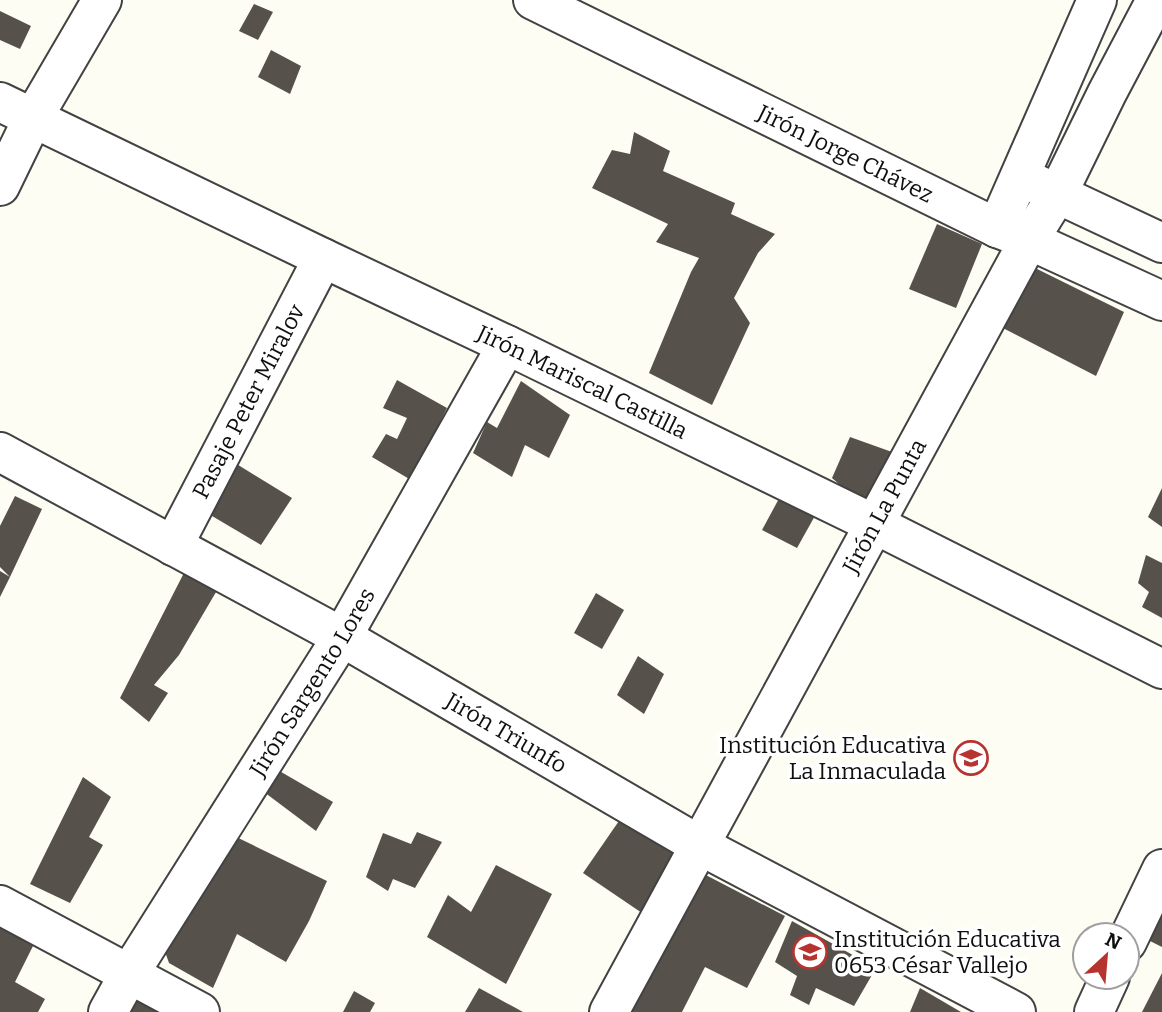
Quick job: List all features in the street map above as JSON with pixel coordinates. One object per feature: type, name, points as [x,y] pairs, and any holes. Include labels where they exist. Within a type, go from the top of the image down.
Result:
[{"type":"street","points":[[0,187],[17,110],[102,0]]},
{"type":"street","name":"Jirón Jorge Chávez","points":[[533,0],[1013,234],[1162,301]]},
{"type":"street","name":"Jirón La Punta","points":[[609,1012],[874,524],[1013,234],[1019,176],[1097,0]]},
{"type":"street","name":"Jirón La Punta","points":[[1013,234],[1058,194],[1156,0]]},
{"type":"street","name":"Jirón Mariscal Castilla","points":[[17,110],[874,524],[1162,669]]},
{"type":"street","points":[[1019,176],[1162,243]]},
{"type":"street","name":"Pasaje Peter Miralov","points":[[173,546],[323,258]]},
{"type":"street","name":"Jirón Sargento Lores","points":[[108,1012],[129,974],[342,637],[507,345]]},
{"type":"street","name":"Jirón Triunfo","points":[[0,452],[342,637],[699,845],[1016,1012]]},
{"type":"street","points":[[1137,921],[1162,869]]},
{"type":"street","points":[[0,905],[200,1012]]},
{"type":"street","points":[[1094,1012],[1104,991]]},
{"type":"building","points":[[254,4],[273,12],[258,40],[239,31]]},
{"type":"building","points":[[0,11],[31,26],[20,49],[0,40]]},
{"type":"building","points":[[271,50],[301,66],[290,94],[258,77]]},
{"type":"building","points":[[634,132],[670,151],[663,171],[735,203],[731,214],[775,234],[758,253],[734,298],[750,323],[712,405],[649,373],[699,258],[656,242],[668,224],[592,188],[612,150],[630,154]]},
{"type":"building","points":[[937,224],[982,244],[956,308],[909,289]]},
{"type":"building","points":[[1025,263],[1124,312],[1096,376],[995,324]]},
{"type":"building","points":[[397,380],[447,408],[411,480],[372,457],[386,434],[397,439],[407,418],[383,408]]},
{"type":"building","points":[[521,381],[570,415],[549,458],[525,445],[512,477],[473,453],[487,422],[497,428]]},
{"type":"building","points":[[850,437],[892,452],[864,506],[832,478]]},
{"type":"building","points":[[235,463],[292,498],[261,545],[207,513]]},
{"type":"building","points":[[1162,488],[1162,527],[1148,517]]},
{"type":"building","points":[[782,493],[816,514],[797,548],[762,530]]},
{"type":"building","points":[[15,496],[42,509],[10,577],[0,567],[0,526]]},
{"type":"building","points":[[1146,555],[1162,563],[1162,618],[1142,607],[1149,592],[1138,583]]},
{"type":"building","points":[[188,565],[219,587],[179,655],[154,685],[168,693],[149,722],[120,698]]},
{"type":"building","points":[[0,571],[10,577],[0,597]]},
{"type":"building","points":[[596,593],[624,610],[602,649],[574,633]]},
{"type":"building","points":[[638,656],[664,674],[644,714],[617,695]]},
{"type":"building","points":[[276,769],[333,802],[316,831],[264,792]]},
{"type":"building","points":[[83,777],[111,797],[89,837],[103,845],[70,903],[30,884]]},
{"type":"building","points":[[621,818],[679,850],[642,913],[583,873]]},
{"type":"building","points":[[417,832],[442,842],[415,888],[393,879],[388,891],[366,877],[383,833],[411,844]]},
{"type":"building","points":[[230,834],[327,881],[286,962],[237,934],[213,988],[169,963],[163,946]]},
{"type":"building","points":[[496,865],[552,894],[506,984],[427,937],[448,895],[471,912]]},
{"type":"building","points":[[700,872],[785,916],[747,988],[705,967],[682,1012],[629,1012]]},
{"type":"building","points":[[1162,900],[1162,947],[1144,938]]},
{"type":"building","points":[[792,921],[876,968],[854,1006],[816,988],[809,1005],[790,995],[797,976],[775,962]]},
{"type":"building","points":[[0,923],[35,942],[15,982],[45,999],[38,1012],[0,1012]]},
{"type":"building","points":[[1162,973],[1162,1012],[1142,1012]]},
{"type":"building","points":[[479,988],[523,1012],[465,1012]]},
{"type":"building","points":[[920,988],[961,1012],[910,1012]]},
{"type":"building","points":[[354,991],[375,1003],[370,1012],[343,1012]]},
{"type":"building","points":[[133,995],[168,1012],[123,1012]]},
{"type":"place","name":"Institución Educativa La Inmaculada","points":[[971,758]]},
{"type":"place","name":"Institución Educativa 0653 César Vallejo","points":[[810,952]]}]
